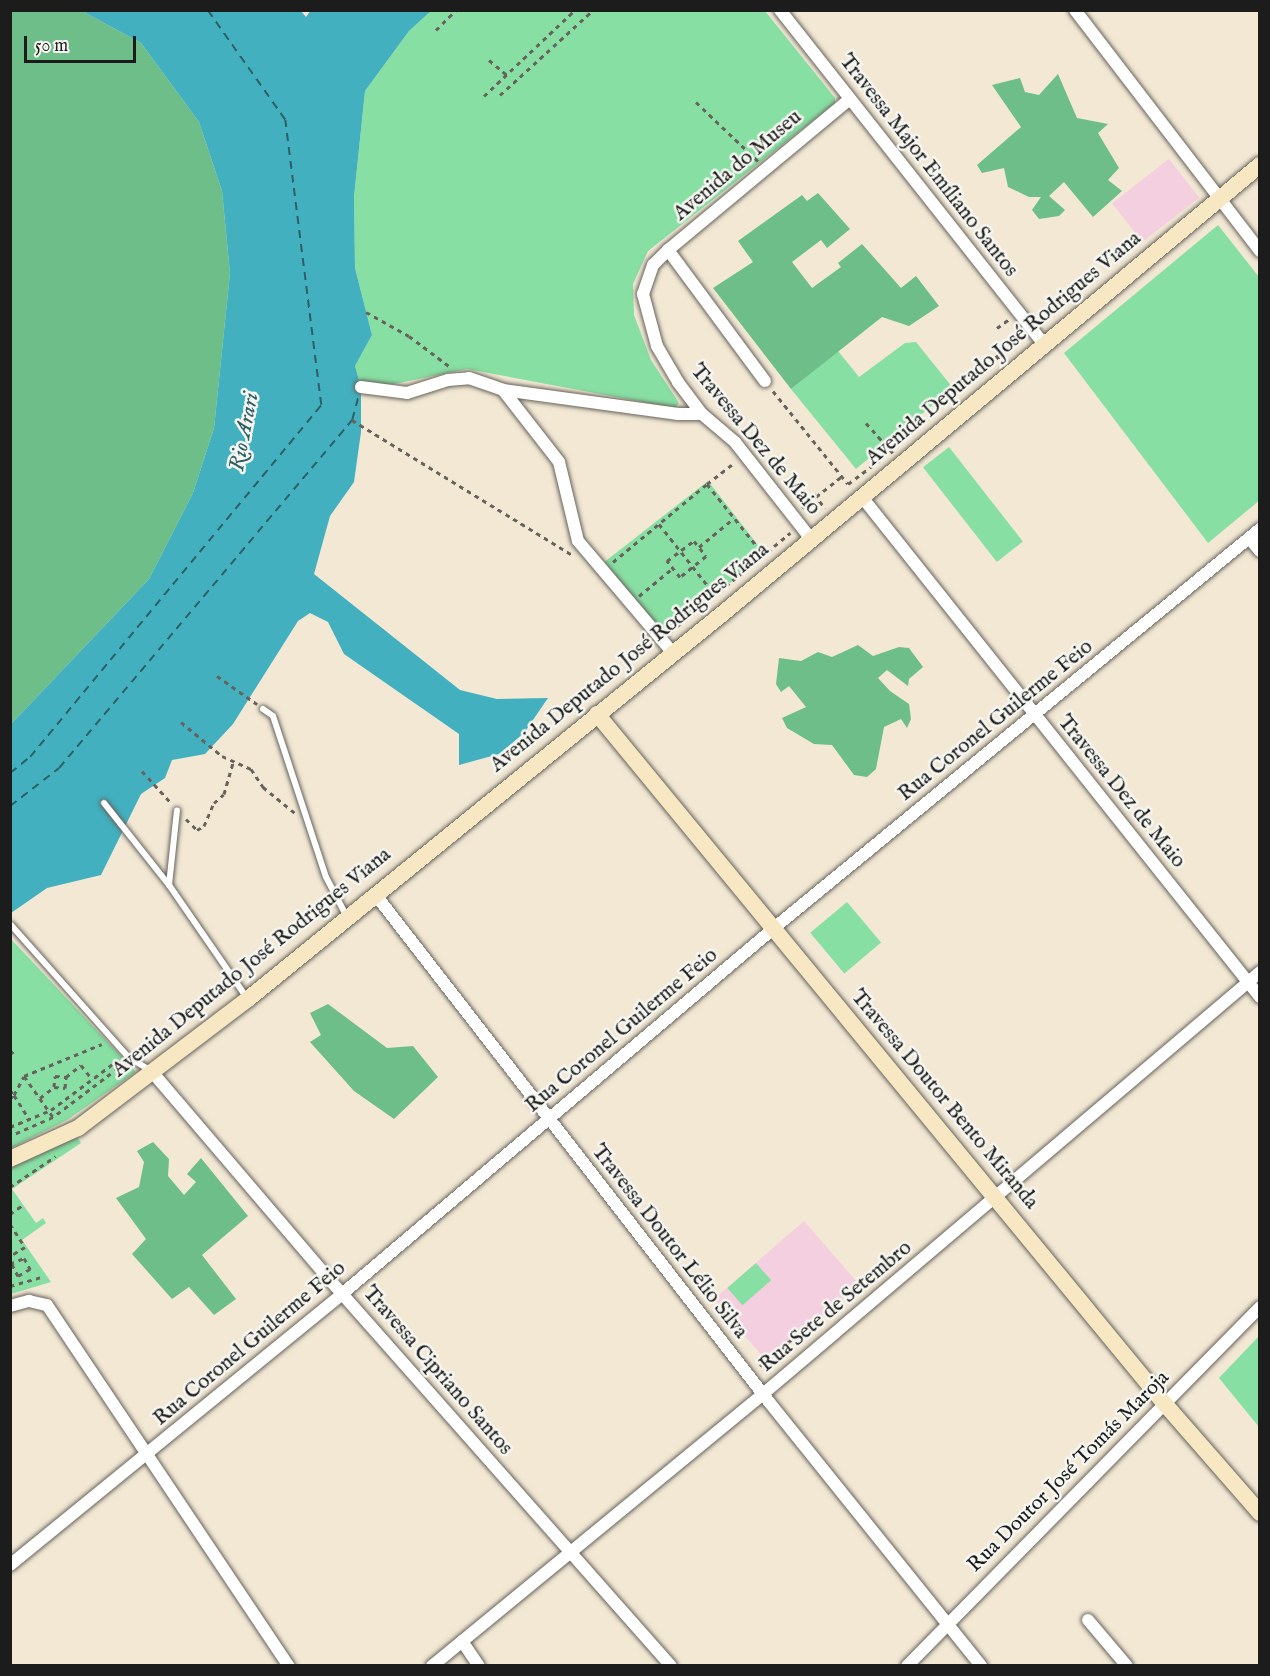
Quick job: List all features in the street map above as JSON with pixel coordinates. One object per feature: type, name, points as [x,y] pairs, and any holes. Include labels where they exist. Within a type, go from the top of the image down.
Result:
[{"type":"street","name":"Travessa Major Emíliano Santos","points":[[780,10],[1045,345]]},
{"type":"street","points":[[1075,10],[1260,251]]},
{"type":"street","name":"Avenida do Museu","points":[[653,265],[668,250],[850,99]]},
{"type":"street","name":"Avenida Deputado José Rodrigues Viana","points":[[10,1159],[78,1128],[248,999],[674,653],[1260,165]]},
{"type":"street","points":[[668,250],[765,381]]},
{"type":"street","name":"Travessa Dez de Maio","points":[[653,265],[643,294],[657,346],[702,414],[735,442],[811,539]]},
{"type":"street","points":[[361,387],[407,393],[448,380],[469,378],[503,390],[678,414],[702,414]]},
{"type":"street","points":[[503,390],[559,462],[578,541],[612,573],[674,653]]},
{"type":"street","name":"Travessa Dez de Maio","points":[[862,497],[1260,998]]},
{"type":"street","name":"Rua Coronel Guilerme Feio","points":[[10,1565],[342,1294],[774,928],[1260,529]]},
{"type":"street","points":[[1249,538],[1260,551]]},
{"type":"street","name":"Travessa Doutor Bento Miranda","points":[[597,714],[1164,1403],[1260,1513]]},
{"type":"street","name":"Travessa Doutor Lélio Silva","points":[[375,894],[763,1394],[981,1665]]},
{"type":"street","name":"Rua Sete de Setembro","points":[[432,1665],[763,1394],[1260,972]]},
{"type":"street","name":"Travessa Cipriano Santos","points":[[153,1073],[342,1294],[670,1665]]},
{"type":"street","points":[[10,1306],[29,1301],[47,1305],[290,1665]]},
{"type":"street","name":"Rua Doutor José Tomás Maroja","points":[[907,1665],[1260,1307]]},
{"type":"street","points":[[1088,1620],[1127,1665]]},
{"type":"street","points":[[462,1641],[479,1665]]},
{"type":"lane","points":[[263,709],[273,716],[326,877],[347,917]]},
{"type":"lane","points":[[104,803],[169,885],[248,999]]},
{"type":"lane","points":[[169,885],[177,810]]},
{"type":"lane","points":[[11,925],[128,1057],[153,1073]]},
{"type":"path","points":[[436,30],[456,10]]},
{"type":"path","points":[[484,96],[575,10]]},
{"type":"path","points":[[495,85],[501,94],[593,10]]},
{"type":"path","points":[[489,60],[507,76]]},
{"type":"path","points":[[696,102],[760,162]]},
{"type":"path","points":[[366,312],[392,325],[469,378]]},
{"type":"path","points":[[997,328],[1010,319]]},
{"type":"path","points":[[996,355],[1003,363]]},
{"type":"path","points":[[969,378],[975,385]]},
{"type":"path","points":[[765,381],[841,477],[862,497]]},
{"type":"path","points":[[352,420],[579,559]]},
{"type":"path","points":[[848,484],[893,453],[866,423]]},
{"type":"path","points":[[612,573],[610,565],[707,484],[736,462],[742,470]]},
{"type":"path","points":[[661,624],[669,633],[792,531],[784,522],[841,477]]},
{"type":"path","points":[[707,484],[763,554]]},
{"type":"path","points":[[815,496],[825,508]]},
{"type":"path","points":[[699,548],[734,518]]},
{"type":"path","points":[[659,524],[715,595]]},
{"type":"path","points":[[694,541],[699,548],[706,556],[680,577],[668,561],[694,541]]},
{"type":"path","points":[[638,597],[674,568]]},
{"type":"path","points":[[631,589],[645,606]]},
{"type":"path","points":[[217,676],[263,709]]},
{"type":"path","points":[[181,722],[222,756],[250,769],[263,787],[308,819]]},
{"type":"path","points":[[142,771],[197,830],[204,826],[214,803],[224,794],[233,761]]},
{"type":"path","points":[[10,1099],[24,1076],[102,1044]]},
{"type":"path","points":[[10,1054],[16,1050]]},
{"type":"path","points":[[10,1127],[49,1111],[114,1063],[118,1068],[54,1118],[10,1136]]},
{"type":"path","points":[[54,1087],[55,1076],[66,1077],[81,1065],[92,1079]]},
{"type":"path","points":[[100,1073],[108,1083]]},
{"type":"path","points":[[24,1076],[54,1118]]},
{"type":"path","points":[[66,1077],[65,1088],[70,1095]]},
{"type":"path","points":[[40,1098],[54,1087],[65,1088]]},
{"type":"path","points":[[10,1090],[29,1119]]},
{"type":"path","points":[[10,1214],[23,1205]]},
{"type":"path","points":[[10,1224],[25,1247],[10,1256]]},
{"type":"path","points":[[24,1258],[30,1269],[18,1275],[11,1264],[24,1258]]},
{"type":"path","points":[[24,1273],[29,1280]]},
{"type":"path","points":[[10,1286],[44,1276]]},
{"type":"path","points":[[760,1366],[797,1335]]},
{"type":"shaded area","points":[[1169,159],[1199,198],[1142,242],[1112,203]]},
{"type":"shaded area","points":[[804,1221],[858,1284],[768,1362],[713,1300]]},
{"type":"green space","points":[[11,11],[82,11],[141,43],[199,122],[222,191],[230,273],[214,428],[193,493],[149,579],[11,724]]},
{"type":"green space","points":[[431,11],[765,11],[835,98],[835,103],[648,251],[633,284],[634,315],[651,360],[679,403],[675,408],[467,369],[394,384],[361,387],[355,366],[372,335],[355,268],[354,198],[365,91],[409,31]]},
{"type":"green space","points":[[1058,74],[1077,118],[1108,124],[1098,133],[1119,168],[1108,180],[1122,191],[1093,217],[1064,182],[1049,196],[1065,210],[1059,216],[1039,219],[1032,210],[1041,197],[1029,197],[1008,187],[1004,168],[982,173],[977,165],[1021,127],[992,85],[1020,78],[1025,92],[1039,95]]},
{"type":"green space","points":[[818,193],[850,229],[827,248],[821,240],[792,262],[812,288],[841,267],[838,263],[862,244],[901,288],[916,276],[939,306],[909,326],[882,317],[791,389],[713,288],[753,262],[738,241],[802,195],[807,201]]},
{"type":"green space","points":[[1218,225],[1259,277],[1260,500],[1208,543],[1064,353]]},
{"type":"green space","points":[[916,342],[953,388],[856,469],[791,389],[838,351],[859,377],[905,343]]},
{"type":"green space","points":[[949,447],[1023,542],[997,562],[923,467]]},
{"type":"green space","points":[[708,481],[766,555],[663,636],[605,562]]},
{"type":"green space","points":[[858,645],[873,656],[899,647],[909,648],[923,667],[909,679],[908,686],[887,670],[878,678],[890,691],[909,704],[911,719],[907,728],[901,719],[884,727],[876,769],[867,777],[854,775],[832,745],[814,744],[787,728],[782,718],[806,707],[789,686],[781,692],[776,684],[779,658],[801,661],[818,652],[832,657]]},
{"type":"green space","points":[[847,902],[881,943],[844,973],[810,933]]},
{"type":"green space","points":[[11,939],[136,1072],[67,1120],[11,1148]]},
{"type":"green space","points":[[328,1004],[387,1048],[413,1046],[438,1077],[394,1119],[354,1091],[310,1042],[321,1035],[310,1013]]},
{"type":"green space","points":[[77,1137],[81,1143],[12,1189],[36,1223],[43,1218],[46,1223],[22,1240],[51,1282],[11,1294],[10,1168]]},
{"type":"green space","points":[[153,1142],[169,1159],[168,1176],[184,1195],[196,1182],[187,1174],[201,1158],[248,1216],[202,1255],[236,1299],[214,1315],[189,1287],[172,1299],[132,1254],[146,1239],[116,1198],[139,1187],[144,1162],[137,1151]]},
{"type":"green space","points":[[756,1263],[771,1280],[742,1305],[727,1288]]},
{"type":"green space","points":[[1259,1336],[1259,1427],[1219,1378]]},
{"type":"water","name":"Rio Arari","points":[[300,10],[306,17],[311,10],[431,11],[409,31],[365,91],[354,197],[355,268],[372,335],[355,366],[361,387],[361,432],[354,482],[330,516],[314,574],[460,690],[497,699],[548,698],[524,733],[499,754],[459,765],[459,734],[344,654],[328,622],[310,613],[298,621],[233,724],[205,754],[172,760],[165,778],[141,794],[101,875],[47,888],[11,913],[11,724],[149,579],[193,493],[214,428],[230,273],[222,191],[199,122],[141,43],[82,11]]},
{"type":"ferry route","points":[[10,773],[30,757],[321,405],[285,120],[207,10]]},
{"type":"ferry route","points":[[10,806],[59,768],[352,420],[359,393]]}]
